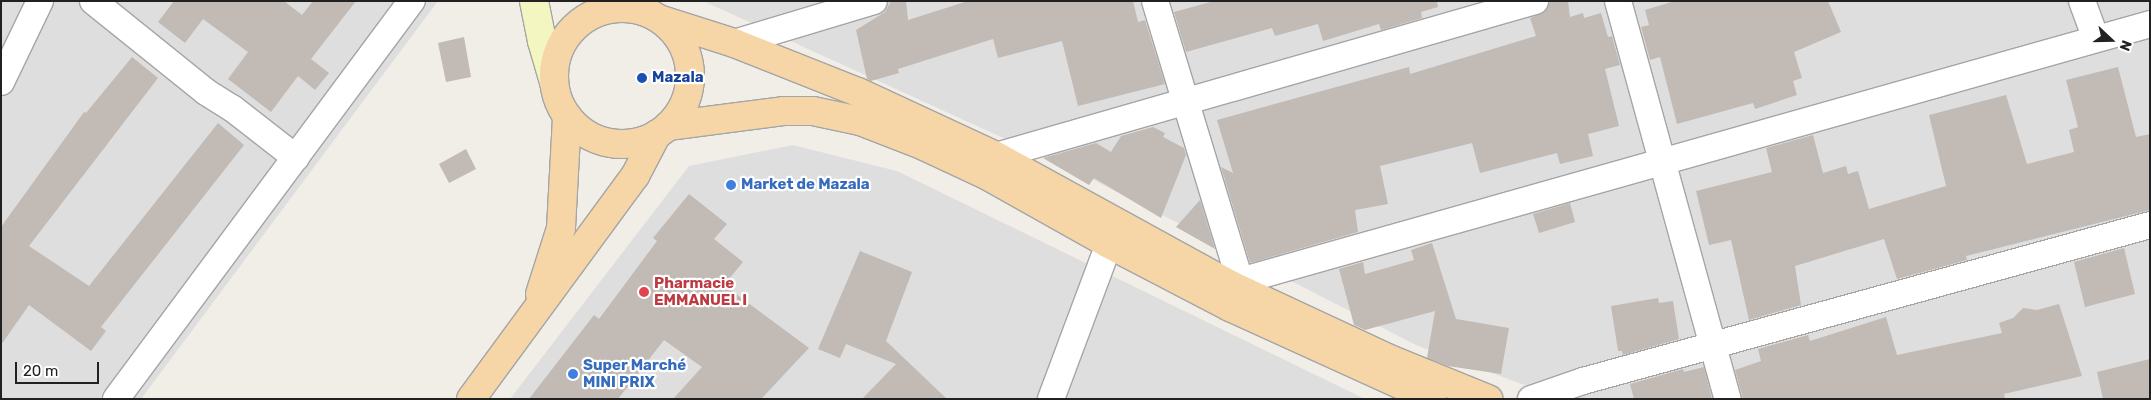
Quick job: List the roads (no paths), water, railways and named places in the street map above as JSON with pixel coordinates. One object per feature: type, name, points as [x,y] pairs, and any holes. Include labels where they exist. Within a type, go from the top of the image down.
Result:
[{"type":"main road","points":[[530,321],[561,228],[567,116],[554,82],[542,41],[534,1]]},
{"type":"main road","points":[[554,82],[556,62],[563,43],[583,21],[610,9],[630,8],[649,12],[858,92],[996,156],[1236,283],[1392,360],[1488,399]]},
{"type":"main road","points":[[471,399],[635,176],[663,130],[685,101],[690,72],[682,43],[649,12]]},
{"type":"main road","points":[[567,116],[588,135],[616,144],[644,140],[663,130],[783,111],[813,111],[852,119],[924,146],[988,176],[1109,244],[1230,307],[1432,399]]},
{"type":"street","points":[[1,82],[40,1]]},
{"type":"street","points":[[93,1],[206,92],[232,108],[296,158]]},
{"type":"street","points":[[116,399],[412,1]]},
{"type":"street","points":[[734,43],[874,1]]},
{"type":"street","points":[[1155,1],[1236,283],[1660,160],[2150,24]]},
{"type":"street","points":[[996,156],[1184,100],[1535,1]]},
{"type":"street","points":[[1618,1],[1660,160],[1728,399]]},
{"type":"street","points":[[2082,1],[2096,39]]},
{"type":"street","points":[[1532,399],[1583,381],[1714,347],[2150,225]]},
{"type":"street","points":[[1057,397],[1109,244]]},
{"type":"place","name":"Mazala","points":[[642,78]]},
{"type":"place","name":"Market de Mazala","points":[[731,185]]},
{"type":"place","name":"Pharmacie EMMANUEL I","points":[[644,292]]},
{"type":"place","name":"Super Marché MINI PRIX","points":[[573,374]]}]
